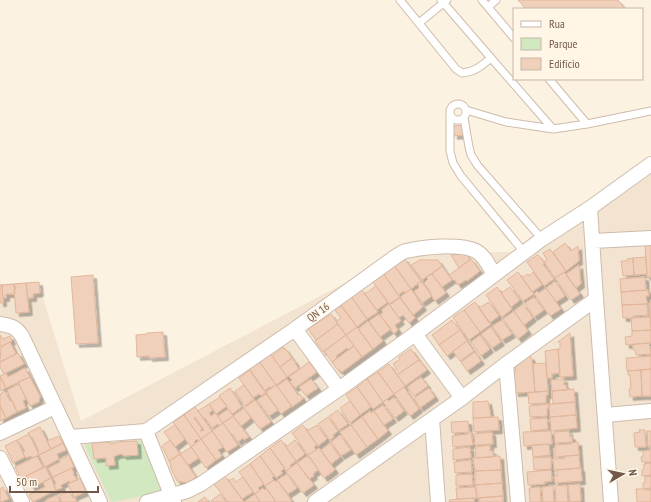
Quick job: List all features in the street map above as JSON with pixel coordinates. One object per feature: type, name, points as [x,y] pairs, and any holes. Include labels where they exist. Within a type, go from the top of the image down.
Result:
[{"type":"street","points":[[147,502],[172,499],[201,484],[339,389],[542,239],[590,208],[651,164]]},
{"type":"street","points":[[590,208],[612,502]]},
{"type":"street","points":[[593,241],[651,238]]},
{"type":"street","name":"QN 16","points":[[146,432],[296,329],[404,252],[444,247],[466,247],[477,252],[486,260],[494,275]]},
{"type":"street","points":[[315,502],[462,398],[506,364],[596,299]]},
{"type":"street","points":[[0,324],[9,325],[17,329],[22,336],[100,502]]},
{"type":"street","points":[[296,329],[339,389]]},
{"type":"street","points":[[415,334],[462,398]]},
{"type":"street","points":[[506,364],[518,502]]},
{"type":"street","points":[[0,433],[55,407]]},
{"type":"street","points":[[605,415],[651,411]]},
{"type":"street","points":[[432,419],[438,502]]},
{"type":"street","points":[[70,437],[146,432],[172,499]]},
{"type":"street","points":[[0,458],[22,502]]},
{"type":"lane","points":[[400,0],[456,69],[462,73],[476,70],[491,58]]},
{"type":"lane","points":[[482,0],[513,37]]},
{"type":"lane","points":[[488,6],[496,0]]},
{"type":"lane","points":[[419,23],[444,1],[553,129]]},
{"type":"lane","points":[[550,80],[587,124]]},
{"type":"lane","points":[[524,252],[461,176],[453,163],[450,151],[451,106],[458,103],[465,106],[469,147],[478,166],[542,239]]},
{"type":"lane","points":[[465,114],[553,129],[587,124],[651,111]]},
{"type":"lane","points":[[450,114],[458,120],[465,114]]},
{"type":"shaded area","points":[[651,163],[651,502],[0,502],[0,284],[38,282],[81,421],[404,252],[524,252]]},
{"type":"green space","points":[[144,440],[161,493],[111,502],[84,444]]},
{"type":"building","points":[[518,0],[618,0],[624,8],[525,8]]},
{"type":"building","points":[[462,125],[463,135],[454,136],[453,126]]},
{"type":"building","points":[[565,243],[571,251],[578,246],[579,261],[566,271],[553,252]]},
{"type":"building","points":[[645,245],[651,245],[651,277],[647,277]]},
{"type":"building","points":[[550,249],[566,271],[555,278],[544,262],[547,260],[543,253]]},
{"type":"building","points":[[466,254],[470,260],[459,268],[451,255]]},
{"type":"building","points":[[537,255],[545,263],[543,264],[554,279],[544,286],[527,262]]},
{"type":"building","points":[[646,257],[647,274],[634,275],[633,258]]},
{"type":"building","points":[[404,258],[421,281],[411,289],[394,265]]},
{"type":"building","points":[[633,258],[634,275],[623,276],[621,261],[627,261],[627,259]]},
{"type":"building","points":[[471,259],[480,271],[467,281],[466,280],[458,285],[449,275]]},
{"type":"building","points":[[420,260],[438,260],[442,266],[422,280],[411,265]]},
{"type":"building","points":[[394,265],[411,289],[398,295],[383,273]]},
{"type":"building","points":[[579,265],[581,284],[576,288],[566,274]]},
{"type":"building","points":[[442,266],[452,280],[442,287],[432,274]]},
{"type":"building","points":[[518,272],[534,294],[523,301],[507,280]]},
{"type":"building","points":[[533,272],[542,285],[532,292],[522,278],[528,274],[529,276]]},
{"type":"building","points":[[564,272],[580,294],[571,300],[555,278]]},
{"type":"building","points":[[383,273],[400,297],[389,304],[372,281]]},
{"type":"building","points":[[432,274],[446,293],[435,301],[424,283],[428,279],[426,277]]},
{"type":"building","points":[[93,275],[98,343],[76,344],[71,277]]},
{"type":"building","points":[[645,277],[646,290],[621,292],[620,279]]},
{"type":"building","points":[[421,281],[432,296],[422,303],[414,291],[419,288],[417,284]]},
{"type":"building","points":[[555,281],[565,296],[556,302],[546,288]]},
{"type":"building","points":[[39,282],[40,293],[33,294],[33,298],[28,298],[26,283]]},
{"type":"building","points":[[26,283],[29,312],[16,313],[14,289],[16,287],[14,287],[14,284]]},
{"type":"building","points":[[14,284],[15,294],[6,294],[6,298],[3,298],[2,285]]},
{"type":"building","points":[[0,285],[2,285],[3,303],[0,303]]},
{"type":"building","points":[[376,286],[388,302],[377,310],[365,294]]},
{"type":"building","points":[[497,287],[512,309],[502,317],[486,295]]},
{"type":"building","points":[[510,287],[520,300],[511,307],[501,293]]},
{"type":"building","points":[[546,288],[561,309],[550,316],[534,294],[537,291],[539,293]]},
{"type":"building","points":[[361,289],[378,312],[367,319],[351,296]]},
{"type":"building","points":[[411,289],[423,307],[413,315],[400,297]]},
{"type":"building","points":[[648,290],[649,296],[646,296],[647,304],[622,305],[621,292]]},
{"type":"building","points":[[350,295],[367,319],[357,327],[339,302]]},
{"type":"building","points":[[534,297],[544,310],[534,317],[525,303]]},
{"type":"building","points":[[400,298],[415,318],[409,323],[403,315],[399,318],[389,304]]},
{"type":"building","points":[[475,302],[491,324],[480,332],[464,310]]},
{"type":"building","points":[[489,302],[499,316],[489,323],[479,308]]},
{"type":"building","points":[[649,303],[651,303],[650,317]]},
{"type":"building","points":[[389,304],[401,321],[395,325],[398,330],[394,334],[380,315],[383,312],[381,310]]},
{"type":"building","points":[[523,304],[533,318],[524,325],[514,311]]},
{"type":"building","points":[[647,304],[648,315],[633,316],[634,318],[623,318],[622,305]]},
{"type":"building","points":[[341,306],[357,327],[346,335],[336,322],[341,318],[335,310]]},
{"type":"building","points":[[464,310],[480,332],[469,340],[453,317]]},
{"type":"building","points":[[514,311],[528,331],[518,339],[503,319]]},
{"type":"building","points":[[331,314],[338,324],[316,340],[308,329]]},
{"type":"building","points":[[379,314],[391,329],[380,337],[369,321]]},
{"type":"building","points":[[650,317],[651,330],[632,331],[631,318]]},
{"type":"building","points":[[452,320],[460,330],[439,345],[432,335]]},
{"type":"building","points":[[502,320],[512,334],[502,340],[492,326]]},
{"type":"building","points":[[368,321],[383,341],[373,349],[358,329]]},
{"type":"building","points":[[338,324],[346,335],[323,352],[315,341]]},
{"type":"building","points":[[357,327],[373,349],[362,357],[346,335]]},
{"type":"building","points":[[491,327],[501,342],[492,348],[481,334]]},
{"type":"building","points":[[460,330],[467,341],[447,356],[439,345]]},
{"type":"building","points":[[651,330],[651,343],[626,345],[625,337],[632,336],[632,331]]},
{"type":"building","points":[[163,332],[165,357],[137,357],[136,335]]},
{"type":"building","points":[[570,333],[573,376],[560,377],[558,349],[560,349],[560,342],[558,342]]},
{"type":"building","points":[[0,335],[3,339],[10,336],[12,341],[0,347]]},
{"type":"building","points":[[346,335],[354,346],[348,350],[347,348],[336,356],[337,358],[332,362],[324,351]]},
{"type":"building","points":[[480,335],[490,349],[481,356],[471,342]]},
{"type":"building","points":[[467,341],[474,351],[460,361],[453,351]]},
{"type":"building","points":[[10,342],[16,354],[0,362],[1,347]]},
{"type":"building","points":[[649,343],[651,354],[636,355],[635,350],[633,350],[633,344]]},
{"type":"building","points":[[354,346],[362,357],[342,372],[337,369],[332,362]]},
{"type":"building","points":[[283,347],[292,358],[280,367],[272,356]]},
{"type":"building","points":[[411,349],[419,360],[397,375],[394,371],[397,369],[393,364],[400,359],[399,357]]},
{"type":"building","points":[[558,349],[560,373],[552,374],[552,378],[547,378],[545,351]]},
{"type":"building","points":[[475,352],[481,361],[467,371],[461,362]]},
{"type":"building","points":[[18,353],[24,364],[4,374],[0,367],[0,362]]},
{"type":"building","points":[[270,353],[287,377],[276,385],[259,361]]},
{"type":"building","points":[[530,356],[532,359],[535,392],[515,393],[514,375],[517,365]]},
{"type":"building","points":[[651,356],[651,369],[627,371],[626,358]]},
{"type":"building","points":[[292,358],[299,369],[287,377],[280,367]]},
{"type":"building","points":[[419,360],[427,370],[405,386],[397,375]]},
{"type":"building","points":[[259,361],[276,385],[264,391],[248,368]]},
{"type":"building","points":[[309,362],[317,372],[295,388],[290,382],[292,380],[289,377]]},
{"type":"building","points":[[546,363],[548,391],[535,392],[533,364]]},
{"type":"building","points":[[389,364],[405,386],[394,394],[378,372]]},
{"type":"building","points":[[25,368],[30,377],[6,388],[0,376],[6,373],[8,377]]},
{"type":"building","points":[[651,369],[651,396],[642,396],[641,370]]},
{"type":"building","points":[[250,370],[266,392],[261,396],[259,394],[253,398],[239,378]]},
{"type":"building","points":[[641,370],[642,396],[630,397],[630,375],[628,375],[628,371]]},
{"type":"building","points":[[378,372],[394,394],[383,402],[367,379]]},
{"type":"building","points":[[0,376],[6,388],[0,391]]},
{"type":"building","points":[[30,377],[40,396],[39,402],[30,406],[18,382]]},
{"type":"building","points":[[421,377],[428,386],[414,396],[407,387]]},
{"type":"building","points":[[287,379],[298,395],[300,394],[303,399],[292,407],[277,386]]},
{"type":"building","points":[[311,379],[318,388],[306,396],[299,387]]},
{"type":"building","points":[[367,379],[383,402],[373,409],[357,387]]},
{"type":"building","points":[[564,379],[564,385],[566,385],[567,390],[552,391],[551,380]]},
{"type":"building","points":[[19,384],[26,399],[23,401],[26,408],[17,412],[7,390]]},
{"type":"building","points":[[244,385],[254,399],[245,406],[235,391]]},
{"type":"building","points":[[276,385],[292,406],[281,414],[266,392]]},
{"type":"building","points":[[357,387],[371,407],[360,415],[346,395]]},
{"type":"building","points":[[404,387],[419,409],[410,416],[394,394]]},
{"type":"building","points":[[230,388],[242,407],[232,414],[219,396]]},
{"type":"building","points":[[429,388],[435,397],[420,408],[414,398]]},
{"type":"building","points":[[574,389],[575,402],[553,404],[552,391]]},
{"type":"building","points":[[5,391],[10,401],[12,400],[17,412],[6,418],[0,406],[0,394]]},
{"type":"building","points":[[548,391],[548,395],[546,395],[546,403],[529,404],[528,393]]},
{"type":"building","points":[[266,394],[278,410],[269,416],[257,400]]},
{"type":"building","points":[[220,397],[227,406],[216,414],[209,404]]},
{"type":"building","points":[[394,397],[404,411],[395,418],[383,402],[387,399],[389,401]]},
{"type":"building","points":[[255,400],[271,422],[260,429],[244,408]]},
{"type":"building","points":[[350,401],[360,415],[350,423],[340,408]]},
{"type":"building","points":[[488,401],[491,417],[473,418],[473,402]]},
{"type":"building","points":[[575,402],[576,415],[550,417],[549,404]]},
{"type":"building","points":[[209,404],[213,410],[209,413],[211,416],[215,413],[223,423],[212,428],[198,411]]},
{"type":"building","points":[[549,404],[549,408],[547,408],[547,416],[530,417],[529,406]]},
{"type":"building","points":[[383,405],[393,419],[384,425],[374,411]]},
{"type":"building","points":[[0,406],[6,418],[0,421]]},
{"type":"building","points":[[195,407],[212,431],[201,439],[184,415]],"holes":[[[195,417],[204,430],[200,431],[202,429],[194,418]]]},
{"type":"building","points":[[244,408],[251,418],[241,426],[233,416]]},
{"type":"building","points":[[228,409],[233,416],[223,423],[218,416]]},
{"type":"building","points":[[338,410],[348,424],[339,430],[329,416]]},
{"type":"building","points":[[370,411],[371,413],[374,411],[388,431],[378,439],[362,417]]},
{"type":"building","points":[[184,415],[201,439],[198,441],[197,439],[191,447],[173,422]]},
{"type":"building","points":[[576,415],[577,428],[551,431],[550,417]]},
{"type":"building","points":[[233,416],[249,437],[244,440],[243,438],[238,442],[223,423]]},
{"type":"building","points":[[328,417],[338,431],[330,440],[318,424]]},
{"type":"building","points":[[362,417],[378,439],[367,447],[351,425]]},
{"type":"building","points":[[498,417],[499,430],[474,432],[473,418]]},
{"type":"building","points":[[547,418],[548,429],[531,431],[530,419]]},
{"type":"building","points":[[468,421],[469,432],[452,433],[451,422]]},
{"type":"building","points":[[223,423],[238,445],[227,452],[212,431]]},
{"type":"building","points":[[175,425],[185,439],[175,447],[164,432]]},
{"type":"building","points":[[303,425],[317,445],[314,447],[316,450],[308,455],[292,433]]},
{"type":"building","points":[[317,425],[327,439],[318,446],[307,431]]},
{"type":"building","points":[[351,425],[367,447],[356,455],[340,432]]},
{"type":"building","points":[[40,427],[51,449],[39,455],[39,451],[32,437],[31,438],[28,433]]},
{"type":"building","points":[[639,430],[645,430],[646,447],[635,447],[634,433],[640,432]]},
{"type":"building","points":[[212,431],[223,447],[218,450],[222,456],[216,460],[201,439]]},
{"type":"building","points":[[551,431],[552,444],[524,446],[523,432]]},
{"type":"building","points":[[569,431],[570,437],[572,436],[572,442],[555,443],[554,432]]},
{"type":"building","points":[[647,431],[651,431],[651,446],[648,447]]},
{"type":"building","points":[[468,432],[471,432],[473,445],[453,447],[452,436],[468,434]]},
{"type":"building","points":[[492,432],[493,444],[475,445],[474,434]]},
{"type":"building","points":[[29,434],[39,455],[32,458],[31,456],[26,458],[22,452],[25,451],[20,443],[18,444],[17,440]]},
{"type":"building","points":[[340,435],[351,450],[341,456],[331,442]]},
{"type":"building","points":[[59,436],[63,443],[51,449],[47,441]]},
{"type":"building","points":[[201,439],[216,460],[206,468],[191,447]]},
{"type":"building","points":[[17,440],[25,457],[13,463],[5,446]]},
{"type":"building","points":[[170,440],[180,454],[169,461],[162,446]]},
{"type":"building","points":[[281,440],[296,461],[290,465],[291,467],[286,471],[270,448]]},
{"type":"building","points":[[295,440],[305,454],[296,461],[286,447]]},
{"type":"building","points":[[137,441],[138,455],[123,456],[122,454],[114,456],[115,465],[106,466],[106,458],[94,459],[92,443],[110,442],[110,444],[117,442]]},
{"type":"building","points":[[578,442],[579,455],[555,457],[555,445]]},
{"type":"building","points":[[63,443],[66,450],[57,454],[59,459],[45,467],[39,455]]},
{"type":"building","points":[[330,443],[340,457],[331,464],[321,450]]},
{"type":"building","points":[[549,444],[550,455],[533,457],[532,445]]},
{"type":"building","points":[[490,445],[490,451],[493,451],[493,457],[476,458],[475,447]]},
{"type":"building","points":[[191,447],[199,458],[188,465],[180,454]]},
{"type":"building","points":[[470,447],[471,458],[453,460],[453,449]]},
{"type":"building","points":[[270,448],[285,468],[281,471],[283,473],[276,478],[260,456]]},
{"type":"building","points":[[319,448],[335,470],[324,478],[308,455]]},
{"type":"building","points":[[651,450],[651,462],[642,462],[641,457],[643,456],[643,451]]},
{"type":"building","points":[[180,454],[196,477],[187,483],[177,481],[170,466],[169,461]]},
{"type":"building","points":[[69,455],[74,467],[53,477],[48,468],[60,462],[59,460]]},
{"type":"building","points":[[579,455],[580,468],[554,470],[553,459],[565,458],[564,456]]},
{"type":"building","points":[[37,456],[43,467],[21,479],[15,467]]},
{"type":"building","points":[[260,456],[274,476],[272,478],[274,480],[265,486],[250,464]]},
{"type":"building","points":[[307,456],[308,458],[310,457],[318,470],[313,474],[314,476],[309,479],[297,463]]},
{"type":"building","points":[[500,456],[501,470],[475,471],[473,458]]},
{"type":"building","points":[[551,457],[551,469],[534,470],[533,458]]},
{"type":"building","points":[[471,460],[472,472],[455,473],[454,462]]},
{"type":"building","points":[[297,463],[314,485],[303,493],[286,471]]},
{"type":"building","points":[[651,463],[651,475],[642,476],[644,464]]},
{"type":"building","points":[[250,464],[264,484],[258,488],[260,490],[255,494],[239,472]]},
{"type":"building","points":[[45,467],[51,478],[32,488],[26,476]]},
{"type":"building","points":[[72,468],[73,475],[77,480],[70,483],[69,481],[61,485],[62,488],[56,490],[54,485],[56,484],[53,477]]},
{"type":"building","points":[[581,468],[582,481],[555,483],[554,476],[557,476],[557,470]]},
{"type":"building","points":[[501,470],[502,483],[475,485],[475,471]]},
{"type":"building","points":[[551,470],[552,481],[544,482],[545,484],[528,485],[527,472]]},
{"type":"building","points":[[287,474],[297,488],[288,494],[277,480]]},
{"type":"building","points":[[472,474],[473,485],[456,486],[456,475]]},
{"type":"building","points":[[225,476],[244,502],[228,502],[214,484]]},
{"type":"building","points":[[651,476],[651,488],[643,489],[645,477]]},
{"type":"building","points":[[243,477],[253,492],[242,499],[229,481],[233,478],[236,482]]},
{"type":"building","points":[[51,478],[56,490],[33,502],[29,495],[45,487],[43,482]]},
{"type":"building","points":[[80,478],[86,492],[74,497],[68,484]]},
{"type":"building","points":[[274,480],[276,482],[277,480],[292,501],[276,502],[265,486]]},
{"type":"building","points":[[502,483],[503,496],[477,498],[475,485]]},
{"type":"building","points":[[580,484],[581,501],[570,502],[568,485]]},
{"type":"building","points":[[567,485],[568,502],[556,502],[555,486]]},
{"type":"building","points":[[553,486],[554,502],[543,502],[542,487]]},
{"type":"building","points":[[3,487],[9,499],[0,502],[0,489]]},
{"type":"building","points":[[476,487],[477,498],[457,499],[456,488]]},
{"type":"building","points":[[540,487],[541,502],[530,502],[529,488]]},
{"type":"building","points":[[263,488],[265,490],[266,488],[276,502],[260,502],[255,494]]},
{"type":"building","points":[[636,489],[651,490],[651,502],[637,502]]},
{"type":"building","points":[[69,491],[77,502],[62,502],[59,496]]},
{"type":"building","points":[[220,494],[226,502],[211,501]]},
{"type":"building","points":[[255,494],[260,502],[244,502]]},
{"type":"building","points":[[57,495],[60,502],[47,502],[46,500]]},
{"type":"building","points":[[503,496],[503,502],[479,502],[479,498]]},
{"type":"building","points":[[205,497],[208,502],[198,502]]},
{"type":"building","points":[[474,498],[474,502],[450,502],[449,500]]}]
